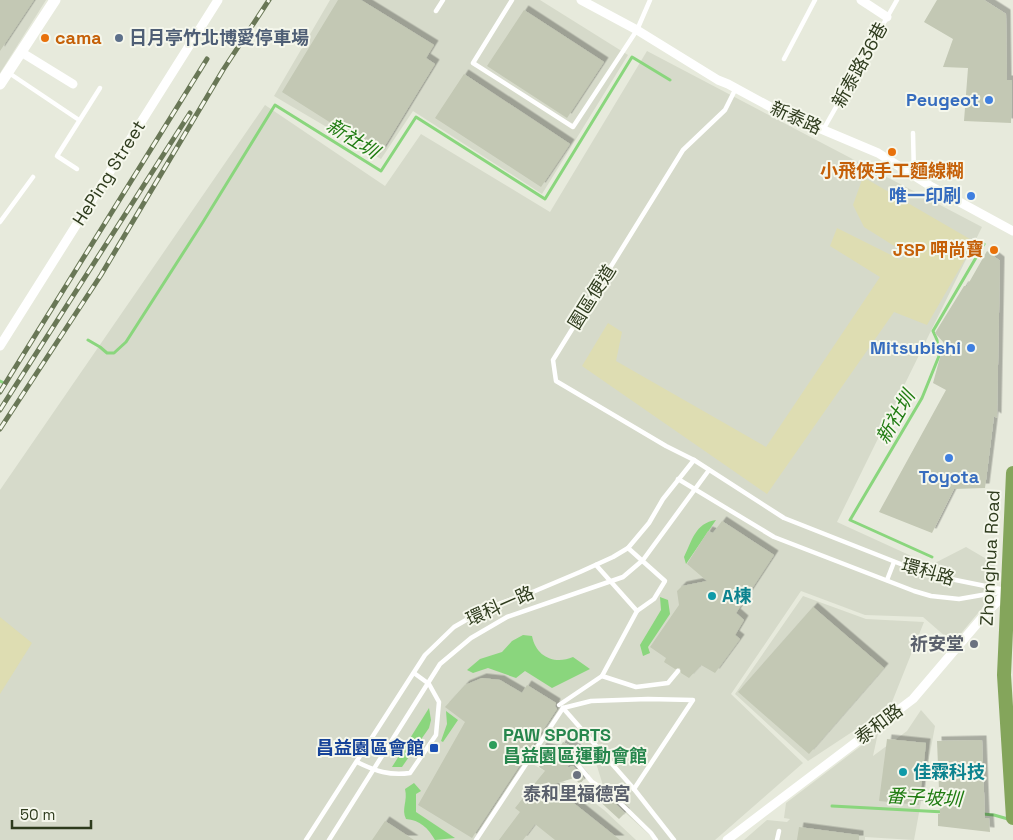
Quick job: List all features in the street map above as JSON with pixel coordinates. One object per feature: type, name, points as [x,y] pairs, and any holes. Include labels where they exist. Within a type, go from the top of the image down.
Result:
[{"type":"main road","name":"Zhonghua Road","points":[[1009,675],[1013,473]]},
{"type":"main road","points":[[1009,675],[1013,813]]},
{"type":"street","points":[[0,84],[55,0]]},
{"type":"street","name":"HePing Street","points":[[0,346],[218,0]]},
{"type":"street","name":"新泰路","points":[[581,0],[636,30],[718,80],[776,110],[878,153],[914,176],[1013,231]]},
{"type":"street","points":[[861,0],[887,17]]},
{"type":"street","points":[[21,52],[73,84]]},
{"type":"street","name":"泰和路","points":[[727,840],[912,699],[987,612],[1011,590]]},
{"type":"lane","points":[[436,11],[443,0]]},
{"type":"lane","points":[[512,0],[473,63],[574,127],[636,30],[650,0]]},
{"type":"lane","points":[[784,59],[815,0]]},
{"type":"lane","name":"新泰路36巷","points":[[823,130],[897,0]]},
{"type":"lane","points":[[8,73],[79,120]]},
{"type":"lane","points":[[77,169],[57,156],[100,88]]},
{"type":"lane","name":"園區便道","points":[[694,460],[666,446],[556,381],[553,360],[683,150],[725,110],[736,88]]},
{"type":"lane","points":[[913,133],[914,176]]},
{"type":"lane","points":[[0,222],[33,177]]},
{"type":"lane","name":"環科路","points":[[694,460],[784,518],[926,574],[1011,590]]},
{"type":"lane","name":"環科一路","points":[[306,840],[425,655],[454,627],[487,608],[535,591],[596,565],[628,548],[649,523],[678,479],[694,460]]},
{"type":"lane","name":"環科一路","points":[[330,840],[440,664],[471,638],[507,617],[622,577],[643,560],[709,470]]},
{"type":"lane","name":"環科路","points":[[678,479],[774,538],[931,596],[959,600],[1011,590]]},
{"type":"lane","points":[[476,840],[561,706],[602,676],[637,611],[654,599],[665,581],[628,548]]},
{"type":"lane","points":[[887,580],[894,562]]},
{"type":"lane","points":[[596,565],[637,611]]},
{"type":"lane","points":[[602,676],[636,687],[668,683],[678,671]]},
{"type":"lane","points":[[357,762],[374,771],[390,774],[410,772],[436,734],[439,702],[429,684],[414,673]]},
{"type":"lane","points":[[561,706],[591,701],[693,700],[634,789]]},
{"type":"lane","points":[[561,706],[634,789],[674,840]]},
{"type":"lane","points":[[571,760],[577,764],[592,782],[611,794],[656,840]]},
{"type":"lane","points":[[777,840],[779,831]]},
{"type":"shaded area","points":[[0,0],[46,0],[0,73]]},
{"type":"shaded area","points":[[330,0],[540,0],[628,55],[542,194],[413,111],[381,159],[274,96]]},
{"type":"shaded area","points":[[647,51],[982,227],[837,522],[931,565],[966,547],[995,564],[983,607],[953,643],[923,617],[865,615],[801,591],[731,694],[803,763],[715,840],[655,840],[606,795],[596,763],[577,737],[568,732],[554,733],[529,762],[575,788],[604,810],[636,840],[0,840],[0,490],[265,105],[385,186],[421,134],[550,212]]},
{"type":"shaded area","points":[[863,177],[975,242],[927,325],[894,312],[767,494],[582,366],[608,323],[622,332],[616,361],[766,447],[880,277],[830,246],[837,228],[901,260],[907,254],[864,227],[853,205]]},
{"type":"shaded area","points":[[716,520],[686,564],[684,557],[695,534],[703,525]]},
{"type":"shaded area","points":[[803,596],[866,619],[924,622],[890,707],[808,761],[735,694]]},
{"type":"shaded area","points":[[660,597],[668,600],[670,614],[648,647],[650,653],[643,656],[640,645],[661,610]]},
{"type":"shaded area","points":[[0,617],[32,643],[0,694]]},
{"type":"shaded area","points":[[523,635],[532,636],[538,649],[547,657],[560,660],[573,657],[590,669],[552,688],[525,671],[516,678],[488,668],[473,673],[467,670],[480,659],[502,652],[512,641]]},
{"type":"shaded area","points":[[429,708],[431,720],[429,728],[402,767],[392,767]]},
{"type":"shaded area","points":[[921,710],[935,726],[914,840],[865,837],[865,840],[744,840],[767,820],[787,822],[790,819],[784,818],[786,803],[878,733],[873,756],[907,731]]},
{"type":"shaded area","points":[[446,711],[458,720],[443,742],[441,741],[447,724]]},
{"type":"shaded area","points":[[414,783],[421,791],[416,794],[416,812],[455,838],[435,840],[423,825],[406,819],[404,812],[405,789]]},
{"type":"building","points":[[0,0],[34,0],[0,51]]},
{"type":"building","points":[[338,0],[361,0],[434,45],[426,58],[435,64],[380,154],[282,92]]},
{"type":"building","points":[[937,0],[984,0],[1006,14],[1007,80],[1012,80],[1011,123],[964,121],[968,68],[943,67],[953,39],[924,22]]},
{"type":"building","points":[[524,10],[604,62],[567,118],[487,66]]},
{"type":"building","points":[[464,74],[570,144],[541,187],[435,118]]},
{"type":"building","points":[[987,251],[1000,261],[997,418],[994,416],[985,488],[954,489],[932,533],[879,512],[946,390],[933,383],[944,343],[935,333],[964,286],[967,286]]},
{"type":"building","name":"A棟","points":[[722,521],[774,555],[736,613],[744,620],[735,635],[740,639],[715,673],[701,665],[689,678],[681,673],[680,668],[675,669],[664,662],[666,658],[650,647],[679,605],[677,591],[682,586],[707,581],[687,564],[708,531],[713,533]]},
{"type":"building","points":[[813,607],[884,668],[809,754],[738,692]]},
{"type":"building","name":"PAW SPORTS 昌益園區運動會館","points":[[482,678],[500,680],[522,693],[527,685],[556,703],[557,709],[472,838],[418,805],[465,722],[445,707],[465,685]]},
{"type":"building","name":"佳霖科技","points":[[887,739],[926,743],[919,805],[879,801]]},
{"type":"building","points":[[982,740],[985,818],[989,818],[990,832],[938,826],[938,814],[940,814],[937,741]]},
{"type":"building","points":[[563,742],[577,749],[573,756],[567,758],[569,764],[567,768],[573,766],[584,779],[580,784],[574,778],[551,785],[620,840],[555,840],[535,824],[523,840],[499,840],[520,812],[515,808],[545,771],[539,767],[542,761],[536,757],[542,747],[558,750]]},
{"type":"building","points":[[601,792],[625,813],[619,819],[596,798]]},
{"type":"building","points":[[385,821],[414,840],[372,840]]},
{"type":"building","points":[[799,827],[859,835],[859,840],[797,840]]},
{"type":"waterway","name":"新社圳","points":[[88,340],[107,353],[114,353],[126,342],[275,105],[381,171],[416,117],[545,199],[632,57],[670,80]]},
{"type":"waterway","name":"新社圳","points":[[932,557],[850,520],[922,398],[939,356],[937,340],[933,331],[984,244]]},
{"type":"waterway","name":"新社圳","points":[[0,381],[4,383]]},
{"type":"waterway","name":"番子坡圳","points":[[580,750],[587,758]]},
{"type":"waterway","name":"番子坡圳","points":[[832,806],[944,812]]},
{"type":"waterway","name":"番子坡圳","points":[[983,814],[1008,819]]},
{"type":"railway","points":[[0,429],[101,275],[223,70],[269,0]]},
{"type":"railway","points":[[0,392],[207,59]]},
{"type":"railway","points":[[0,410],[190,113]]},
{"type":"place","name":"cama","points":[[45,38]]},
{"type":"place","name":"日月亭竹北博愛停車場","points":[[119,38]]},
{"type":"place","name":"Peugeot","points":[[989,100]]},
{"type":"place","name":"小飛俠手工麵線糊","points":[[892,152]]},
{"type":"place","name":"唯一印刷","points":[[971,196]]},
{"type":"place","name":"JSP 呷尚寶","points":[[994,250]]},
{"type":"place","name":"Mitsubishi","points":[[971,348]]},
{"type":"place","name":"Toyota","points":[[949,458]]},
{"type":"place","name":"A棟","points":[[712,596]]},
{"type":"place","name":"祈安堂","points":[[974,644]]},
{"type":"place","name":"PAW SPORTS 昌益園區運動會館","points":[[493,745]]},
{"type":"place","name":"昌益園區會館","points":[[434,748]]},
{"type":"place","name":"佳霖科技","points":[[903,772]]},
{"type":"place","name":"泰和里福德宮","points":[[577,775]]}]
